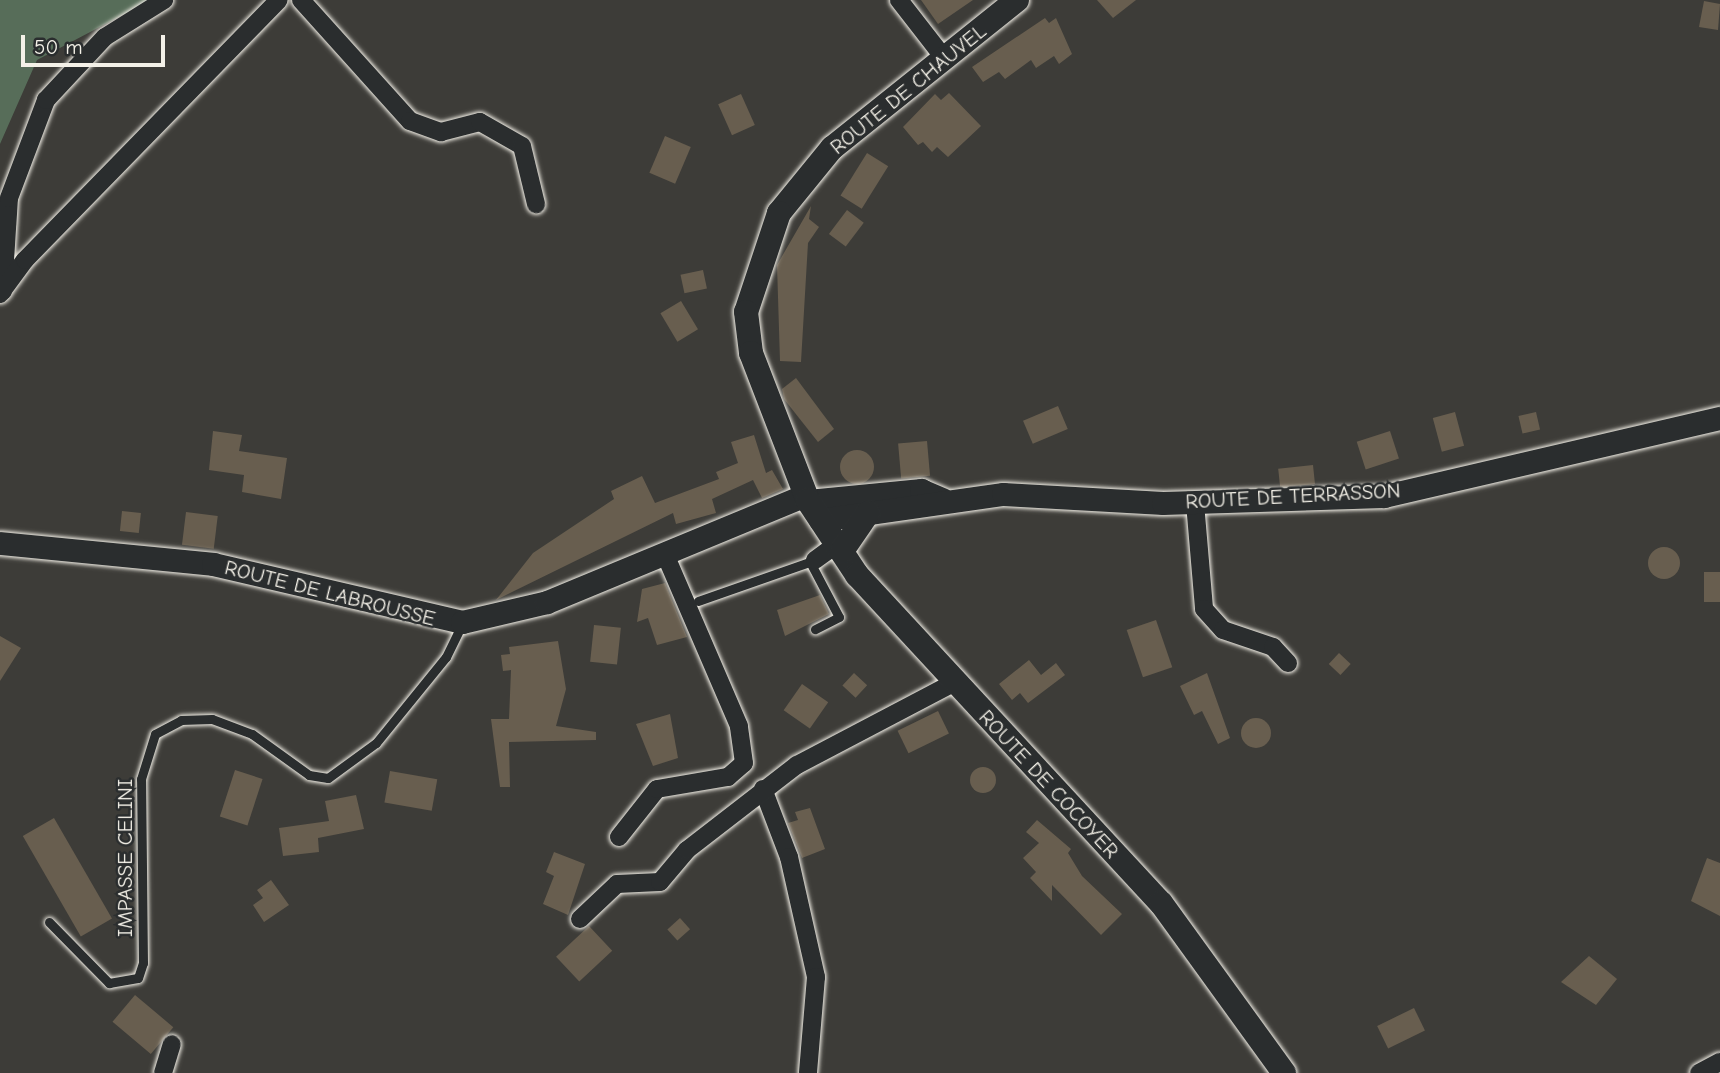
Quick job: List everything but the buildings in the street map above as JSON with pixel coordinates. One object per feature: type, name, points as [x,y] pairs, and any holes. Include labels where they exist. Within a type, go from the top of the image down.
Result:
[{"type":"main road","name":"ROUTE DE CHAUVEL","points":[[811,505],[751,353],[746,312],[760,257],[779,213],[832,148],[1017,0]]},
{"type":"main road","name":"ROUTE DE COCOYER","points":[[811,505],[839,548],[896,623],[1161,903],[1284,1073]]},
{"type":"main road","points":[[839,548],[868,513]]},
{"type":"street","points":[[1,293],[2,252],[9,198],[46,100],[105,37],[164,0]]},
{"type":"street","points":[[1,293],[25,260],[279,0]]},
{"type":"street","points":[[301,0],[410,121],[441,132],[480,121],[523,146],[536,204]]},
{"type":"street","points":[[899,0],[945,59]]},
{"type":"street","name":"ROUTE DE TERRASSON","points":[[811,505],[868,513],[942,499],[1003,494],[1195,503],[1384,496],[1720,418]]},
{"type":"street","name":"ROUTE DE TERRASSON","points":[[811,505],[921,490],[942,499]]},
{"type":"street","points":[[1195,503],[1204,609],[1223,630],[1273,648],[1288,663]]},
{"type":"street","name":"ROUTE DE LABROUSSE","points":[[0,543],[213,564],[462,622],[514,614],[665,554],[811,505]]},
{"type":"street","points":[[813,561],[839,548]]},
{"type":"street","points":[[619,837],[657,789],[729,777],[744,763],[739,726],[665,554]]},
{"type":"street","points":[[580,919],[617,884],[660,882],[687,850],[763,789],[953,683]]},
{"type":"street","points":[[763,789],[789,857],[816,977],[808,1073]]},
{"type":"street","points":[[163,1073],[172,1044]]},
{"type":"street","points":[[1699,1073],[1720,1062]]},
{"type":"lane","points":[[698,601],[813,561],[839,617],[815,629]]},
{"type":"lane","name":"IMPASSE CELINI","points":[[50,922],[109,983],[138,978],[141,779],[155,734],[181,720],[212,719],[252,734],[309,775],[328,778],[376,743],[446,657],[462,622]]},
{"type":"green space","points":[[0,0],[151,0],[37,60],[0,144]]}]
